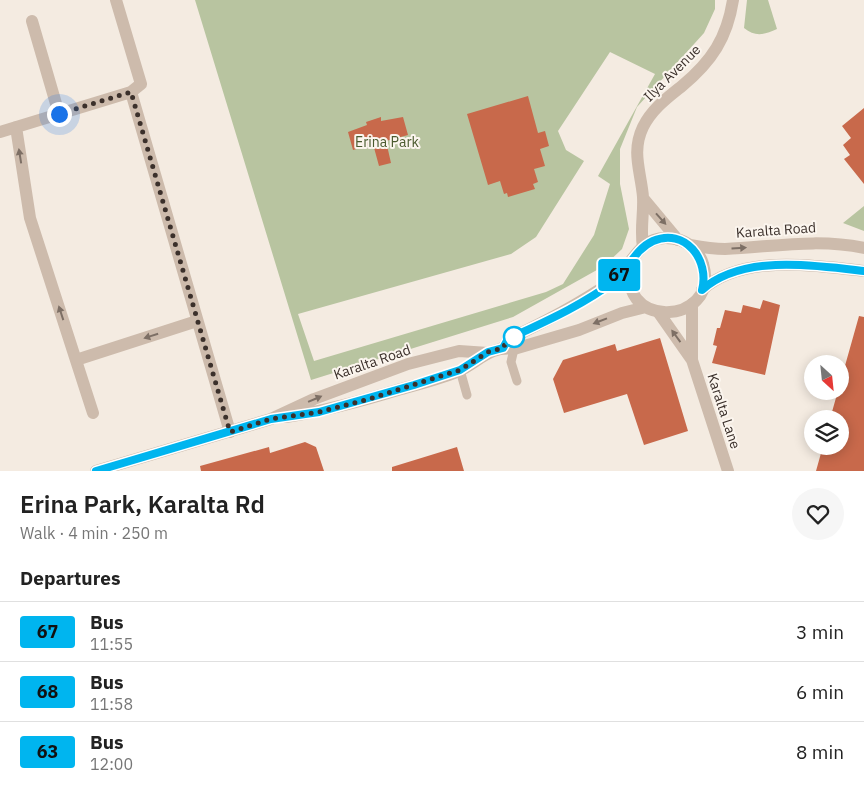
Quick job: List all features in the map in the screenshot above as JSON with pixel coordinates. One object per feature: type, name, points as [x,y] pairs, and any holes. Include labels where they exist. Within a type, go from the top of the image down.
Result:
[{"type":"street","points":[[0,132],[131,92],[141,84],[116,0]]},
{"type":"street","name":"Ilya Avenue","points":[[643,247],[640,229],[643,198],[635,154],[643,127],[662,102],[693,76],[719,47],[728,26],[733,0]]},
{"type":"street","points":[[32,21],[59,114]]},
{"type":"street","points":[[131,92],[230,432]]},
{"type":"street","points":[[16,127],[30,218],[93,413]]},
{"type":"street","name":"Ilya Avenue","points":[[643,198],[684,243]]},
{"type":"street","name":"Karalta Road","points":[[509,348],[508,339],[585,301],[613,281],[643,247],[660,239],[723,249],[814,242],[842,243],[864,248]]},
{"type":"street","points":[[646,307],[659,313],[671,313],[692,304],[702,290],[705,280],[702,261],[684,243]]},
{"type":"street","name":"Karalta Road","points":[[634,259],[629,280],[638,300],[646,307]]},
{"type":"street","points":[[702,290],[731,272],[758,267],[815,266],[864,271]]},
{"type":"street","name":"Karalta Lane","points":[[692,304],[692,360]]},
{"type":"street","name":"Karalta Road","points":[[96,471],[271,419],[314,399],[408,364],[459,351],[488,352],[509,348],[579,330],[622,313],[646,307]]},
{"type":"street","name":"Karalta Lane","points":[[659,313],[692,360],[728,471]]},
{"type":"street","points":[[76,360],[197,321]]},
{"type":"street","name":"Karalta Road","points":[[271,419],[319,412],[369,399],[460,370],[488,352]]},
{"type":"lane","points":[[509,348],[517,381]]},
{"type":"lane","points":[[460,370],[467,395]]},
{"type":"green space","name":"Erina Park","points":[[195,0],[715,0],[715,9],[704,33],[637,107],[620,149],[620,184],[629,229],[622,249],[604,266],[513,317],[311,380]],"holes":[[[610,52],[655,74],[598,176],[610,184],[594,235],[563,284],[546,292],[314,361],[298,314],[511,254],[536,237],[584,161],[566,150],[558,131]]]},
{"type":"green space","points":[[747,0],[768,0],[777,29],[768,33],[756,34],[744,28]]},
{"type":"green space","points":[[864,206],[864,231],[843,223]]},
{"type":"building","points":[[528,96],[538,133],[545,131],[549,146],[540,149],[545,166],[534,169],[538,182],[533,184],[535,189],[508,197],[507,193],[504,194],[500,181],[488,185],[467,114]]},
{"type":"building","points":[[864,108],[864,184],[844,159],[850,155],[843,145],[851,138],[842,126]]},
{"type":"building","points":[[381,117],[381,121],[403,117],[408,135],[386,141],[391,163],[379,166],[373,144],[353,150],[348,132],[367,125],[366,122]]},
{"type":"building","points":[[763,300],[780,305],[765,375],[712,363],[717,346],[713,345],[717,328],[720,328],[725,310],[741,313],[743,305],[760,309]]},
{"type":"building","points":[[859,316],[864,317],[864,471],[816,471],[820,455],[849,455],[849,410],[833,410],[835,400],[849,400],[848,355]]},
{"type":"building","points":[[660,338],[688,431],[644,445],[627,394],[564,413],[553,379],[563,360],[615,344],[617,351]]},
{"type":"building","points":[[305,442],[316,447],[324,471],[201,471],[200,466],[269,447],[270,453]]},
{"type":"building","points":[[457,447],[464,471],[392,471],[392,467]]},
{"type":"bus line","name":"67","points":[[96,471],[271,419],[319,412],[369,399],[460,370],[488,352],[503,348],[508,339],[585,301],[613,281],[634,259],[638,252],[654,240],[666,238],[678,240],[685,242],[697,252],[705,271],[702,290],[731,272],[744,268],[815,266],[864,271]]},
{"type":"route","points":[[59,114],[131,92],[230,432],[271,419],[319,412],[369,399],[460,370],[488,352],[503,348],[508,339],[514,337]]}]
